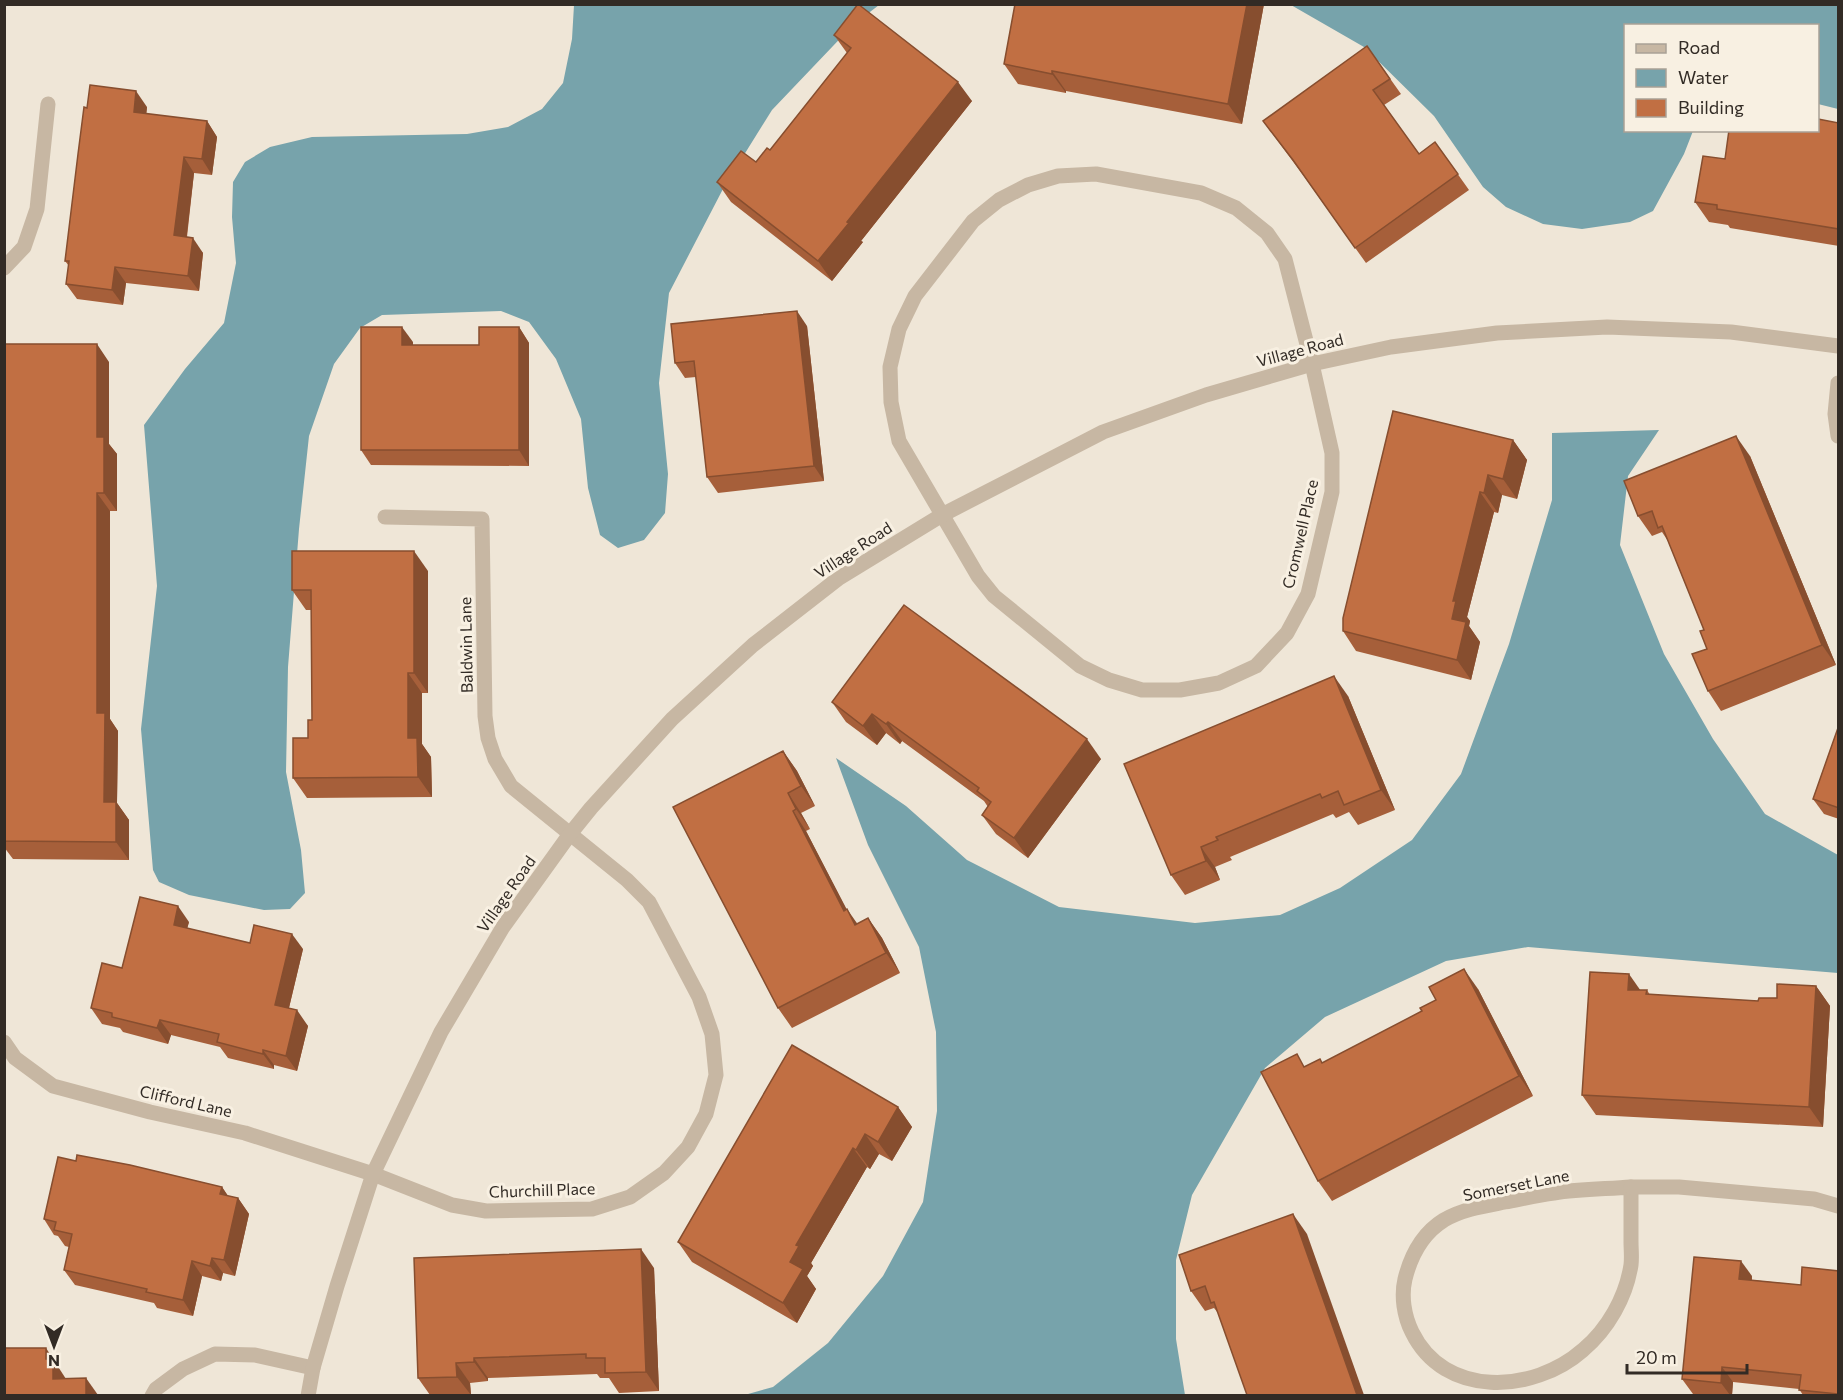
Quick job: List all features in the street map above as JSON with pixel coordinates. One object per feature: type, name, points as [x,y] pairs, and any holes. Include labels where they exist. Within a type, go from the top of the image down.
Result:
[{"type":"street","points":[[4,268],[24,247],[37,209],[48,104]]},
{"type":"street","name":"Cromwell Place","points":[[1096,174],[1201,193],[1236,208],[1267,233],[1286,258],[1312,363],[1332,453],[1332,492],[1308,594],[1287,633],[1256,666],[1219,683],[1180,690],[1142,690],[1109,680],[1080,666],[994,596],[978,576],[899,441],[891,402],[890,367],[899,329],[915,296],[974,221],[999,200],[1028,185],[1058,176],[1096,174]]},
{"type":"street","name":"Village Road","points":[[308,1395],[313,1368],[373,1174],[441,1032],[503,927],[591,808],[672,719],[753,645],[840,578],[942,515],[1103,432],[1206,395],[1312,363],[1391,347],[1497,333],[1607,327],[1731,332],[1839,346]]},
{"type":"street","points":[[1839,383],[1835,414],[1839,436]]},
{"type":"street","name":"Baldwin Lane","points":[[384,517],[482,519],[485,716],[488,738],[495,759],[511,786],[570,834]]},
{"type":"street","name":"Churchill Place","points":[[373,1174],[452,1205],[486,1211],[592,1209],[630,1197],[664,1173],[688,1147],[706,1114],[716,1075],[712,1034],[699,997],[649,902],[627,880],[570,834]]},
{"type":"street","name":"Clifford Lane","points":[[4,1042],[15,1058],[53,1086],[150,1112],[245,1133],[373,1174]]},
{"type":"street","name":"Somerset Lane","points":[[1631,1187],[1631,1264],[1622,1298],[1604,1329],[1582,1351],[1552,1371],[1519,1381],[1488,1383],[1462,1378],[1437,1365],[1418,1345],[1406,1320],[1403,1288],[1409,1262],[1423,1238],[1444,1220],[1469,1209],[1555,1193],[1631,1187],[1679,1187],[1814,1199],[1839,1206]]},
{"type":"street","points":[[152,1395],[156,1389],[183,1369],[215,1354],[255,1355],[313,1368]]},
{"type":"water","points":[[574,5],[879,5],[853,25],[772,110],[724,187],[669,293],[659,383],[668,474],[665,513],[644,540],[618,548],[600,535],[588,488],[581,419],[556,359],[529,322],[501,311],[382,315],[360,328],[334,364],[309,436],[299,529],[288,667],[286,772],[301,850],[305,893],[290,909],[264,910],[189,895],[159,882],[153,870],[141,729],[157,586],[144,425],[185,369],[224,323],[236,263],[232,217],[233,182],[245,162],[270,147],[312,137],[467,134],[508,127],[542,109],[563,83],[572,39]]},
{"type":"water","points":[[1291,5],[1838,5],[1838,109],[1819,104],[1819,24],[1624,24],[1624,132],[1693,132],[1684,154],[1653,211],[1630,222],[1582,229],[1543,224],[1506,207],[1483,187],[1434,116],[1364,47]]},
{"type":"water","points":[[1659,430],[1628,476],[1620,545],[1664,654],[1713,739],[1765,814],[1838,855],[1838,973],[1528,947],[1446,961],[1325,1017],[1265,1068],[1192,1195],[1176,1260],[1176,1339],[1185,1395],[741,1396],[773,1387],[828,1343],[883,1276],[923,1202],[937,1111],[936,1032],[919,947],[868,845],[836,758],[906,806],[967,860],[1059,907],[1195,923],[1280,915],[1340,888],[1412,840],[1461,774],[1509,644],[1552,500],[1552,433]]},
{"type":"building","points":[[858,4],[958,82],[818,261],[717,182],[741,151],[756,162],[767,148],[770,150],[851,48],[834,35]]},
{"type":"building","points":[[1015,4],[1247,4],[1228,104],[1004,64]]},
{"type":"building","points":[[1367,46],[1390,79],[1373,90],[1419,154],[1435,142],[1458,174],[1355,248],[1263,121]]},
{"type":"building","points":[[90,85],[136,91],[134,112],[207,121],[202,159],[184,157],[174,235],[193,238],[188,276],[115,267],[112,290],[66,284],[69,261],[65,261],[84,107],[87,108]]},
{"type":"building","points":[[1819,119],[1839,123],[1839,229],[1717,209],[1717,205],[1695,202],[1703,156],[1725,159],[1729,132],[1819,132]]},
{"type":"building","points":[[797,311],[814,466],[707,477],[694,361],[675,363],[671,324]]},
{"type":"building","points":[[361,327],[402,327],[402,345],[479,345],[479,327],[519,327],[519,450],[361,450]]},
{"type":"building","points":[[4,344],[97,344],[97,437],[104,437],[104,493],[97,493],[97,713],[105,713],[104,802],[116,802],[116,842],[4,841]]},
{"type":"building","points":[[1393,411],[1513,440],[1503,479],[1488,475],[1484,493],[1480,492],[1453,601],[1456,601],[1452,619],[1466,622],[1457,660],[1343,631],[1343,618]]},
{"type":"building","points":[[1736,436],[1822,645],[1708,691],[1692,654],[1707,649],[1700,631],[1704,630],[1662,526],[1658,528],[1652,511],[1638,516],[1624,481]]},
{"type":"building","points":[[292,551],[414,551],[414,673],[408,673],[408,738],[417,738],[418,777],[293,778],[293,738],[308,738],[308,720],[312,720],[311,590],[292,590]]},
{"type":"building","points":[[904,605],[1087,739],[1014,838],[982,815],[991,802],[977,791],[979,788],[888,722],[886,724],[872,714],[863,726],[832,702]]},
{"type":"building","points":[[1334,676],[1381,790],[1344,805],[1338,791],[1322,798],[1320,794],[1216,837],[1218,840],[1201,847],[1206,861],[1171,875],[1124,764]]},
{"type":"building","points":[[1839,725],[1839,808],[1813,799]]},
{"type":"building","points":[[783,751],[801,786],[788,793],[796,809],[793,811],[844,911],[847,909],[855,925],[868,918],[886,953],[778,1008],[673,807]]},
{"type":"building","points":[[140,897],[178,906],[174,925],[250,943],[254,925],[292,934],[275,1005],[297,1010],[286,1056],[263,1050],[263,1054],[217,1042],[219,1034],[160,1020],[157,1028],[112,1017],[112,1013],[91,1008],[102,963],[122,968]]},
{"type":"building","points":[[1464,969],[1519,1076],[1318,1181],[1261,1072],[1297,1054],[1304,1067],[1320,1059],[1322,1063],[1422,1011],[1420,1008],[1436,1000],[1429,987]]},
{"type":"building","points":[[1590,972],[1629,974],[1628,990],[1647,990],[1646,994],[1758,1001],[1759,998],[1777,998],[1777,984],[1816,986],[1809,1107],[1582,1095]]},
{"type":"building","points":[[792,1045],[898,1107],[878,1142],[865,1134],[856,1150],[853,1148],[796,1245],[799,1246],[790,1262],[803,1269],[783,1303],[678,1242]]},
{"type":"building","points":[[77,1155],[222,1187],[220,1194],[238,1198],[224,1260],[212,1258],[210,1266],[192,1261],[183,1300],[146,1292],[147,1289],[64,1270],[72,1234],[54,1230],[56,1222],[44,1219],[58,1157],[76,1161]]},
{"type":"building","points":[[1293,1214],[1357,1395],[1247,1395],[1214,1302],[1211,1303],[1205,1286],[1191,1291],[1179,1255]]},
{"type":"building","points":[[641,1249],[646,1372],[605,1373],[605,1358],[586,1358],[586,1354],[474,1358],[474,1362],[456,1363],[457,1377],[418,1378],[414,1258]]},
{"type":"building","points":[[1694,1257],[1741,1261],[1739,1279],[1801,1285],[1802,1267],[1839,1271],[1838,1394],[1799,1390],[1801,1375],[1722,1367],[1721,1383],[1682,1379]]},
{"type":"building","points":[[4,1348],[46,1348],[46,1359],[53,1359],[53,1379],[86,1378],[86,1395],[4,1395]]}]
